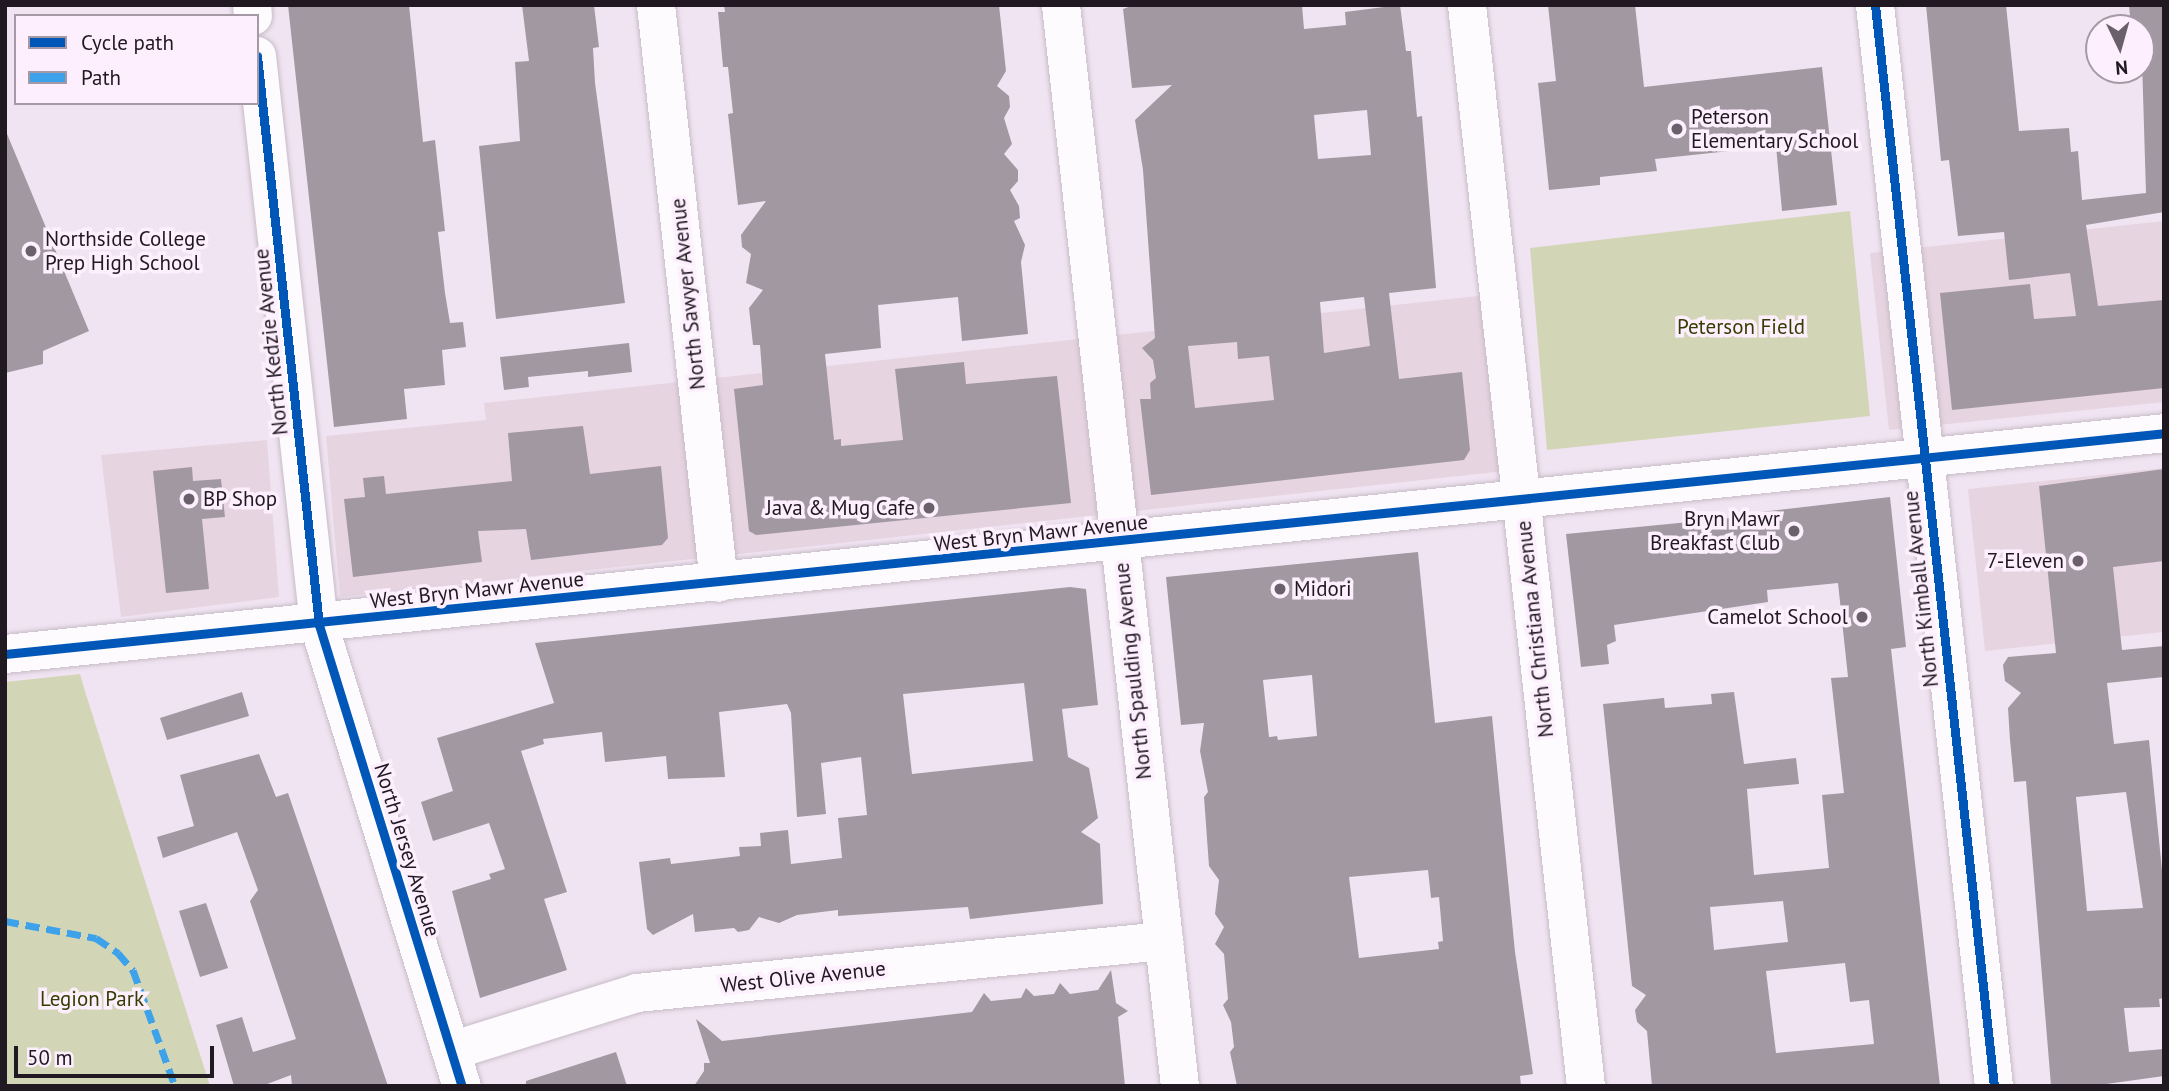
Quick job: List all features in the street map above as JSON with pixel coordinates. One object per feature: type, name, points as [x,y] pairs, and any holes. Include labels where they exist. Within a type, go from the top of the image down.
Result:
[{"type":"street","name":"North Sawyer Avenue","points":[[656,5],[719,583]]},
{"type":"street","name":"North Spaulding Avenue","points":[[1061,5],[1180,1086]]},
{"type":"street","name":"North Christiana Avenue","points":[[1467,5],[1586,1086]]},
{"type":"street","name":"North Kimball Avenue","points":[[1875,5],[1994,1086]]},
{"type":"street","name":"North Kedzie Avenue","points":[[259,74],[319,625]]},
{"type":"street","name":"West Bryn Mawr Avenue","points":[[5,654],[319,625],[1520,502],[2164,432]]},
{"type":"street","name":"North Jersey Avenue","points":[[319,625],[456,1068]]},
{"type":"street","name":"West Olive Avenue","points":[[456,1068],[637,993],[1164,941]]},
{"type":"shaded area","points":[[2164,221],[2164,402],[1889,430],[1870,253]]},
{"type":"shaded area","points":[[1515,292],[1534,468],[340,597],[326,436],[486,420],[484,403]]},
{"type":"shaded area","points":[[267,440],[279,597],[121,617],[101,455]]},
{"type":"shaded area","points":[[2164,468],[2164,632],[1985,651],[1968,489]]},
{"type":"green space","name":"Peterson Field","points":[[1850,211],[1870,416],[1547,450],[1530,248]]},
{"type":"green space","name":"Legion Park","points":[[80,674],[210,1086],[5,1086],[5,682]]},
{"type":"building","points":[[288,5],[409,5],[423,142],[435,140],[445,231],[438,232],[450,323],[463,322],[466,347],[442,350],[445,385],[404,389],[407,419],[334,427]]},
{"type":"building","points":[[522,5],[594,5],[599,47],[593,48],[595,83],[625,303],[496,319],[479,146],[520,141],[515,62],[529,61]]},
{"type":"building","points":[[724,5],[999,5],[1006,71],[997,86],[1009,96],[1010,107],[1004,118],[1012,144],[1004,154],[1018,170],[1018,181],[1010,190],[1019,206],[1020,218],[1014,221],[1025,245],[1021,262],[1028,334],[962,341],[958,297],[878,305],[881,348],[825,354],[834,440],[841,439],[841,446],[903,440],[895,369],[964,362],[966,384],[1057,376],[1071,503],[756,535],[749,531],[734,389],[763,385],[760,345],[753,345],[749,308],[763,290],[746,283],[751,254],[742,247],[741,235],[766,201],[738,205],[728,114],[733,113],[728,67],[723,67],[718,12],[725,12]]},
{"type":"building","points":[[1134,5],[1302,5],[1304,29],[1346,25],[1345,12],[1400,5],[1406,51],[1411,51],[1417,117],[1422,116],[1436,288],[1389,293],[1399,379],[1462,372],[1470,450],[1464,460],[1151,495],[1140,399],[1151,399],[1150,383],[1156,378],[1153,360],[1142,348],[1155,338],[1143,170],[1135,120],[1172,85],[1132,88],[1123,9]],"holes":[[[1367,110],[1371,155],[1318,159],[1314,115]],[[1364,297],[1370,346],[1324,353],[1320,302]],[[1237,342],[1238,359],[1269,356],[1274,400],[1195,408],[1188,346]]]},
{"type":"building","points":[[1548,5],[1635,5],[1644,87],[1822,67],[1837,205],[1782,211],[1776,146],[1655,159],[1657,171],[1600,177],[1600,185],[1549,190],[1538,83],[1556,81]]},
{"type":"building","points":[[1926,5],[2006,5],[2019,131],[2069,128],[2071,152],[2078,151],[2082,200],[2146,193],[2143,84],[2155,84],[2155,14],[2130,14],[2129,5],[2164,5],[2164,212],[2086,225],[2098,306],[2164,300],[2164,388],[1952,410],[1940,293],[2030,284],[2034,319],[2076,316],[2070,273],[2009,280],[2004,232],[1958,236],[1949,160],[1941,161]]},
{"type":"building","name":"Northside College Prep High School","points":[[5,129],[89,331],[43,351],[43,364],[5,373]]},
{"type":"building","points":[[629,343],[632,372],[588,377],[588,371],[528,377],[529,387],[504,390],[500,357]]},
{"type":"building","points":[[583,426],[590,474],[661,466],[668,538],[662,545],[531,560],[526,529],[478,531],[482,562],[353,577],[344,499],[365,497],[363,478],[384,476],[386,494],[512,481],[508,433]]},
{"type":"building","points":[[192,467],[193,481],[221,479],[225,517],[202,519],[209,589],[166,593],[153,471]]},
{"type":"building","points":[[2164,469],[2164,561],[2113,567],[2122,650],[2164,646],[2164,677],[2107,683],[2114,744],[2149,740],[2164,890],[2164,998],[2159,999],[2160,1007],[2124,1008],[2129,1052],[2164,1049],[2164,1076],[2092,1086],[2051,1086],[2026,781],[2014,782],[2010,740],[2008,708],[2021,693],[2005,681],[2003,665],[2008,657],[2056,653],[2039,486]],"holes":[[[2126,792],[2143,908],[2087,911],[2076,797]]]},
{"type":"building","points":[[1890,497],[1906,647],[1891,649],[1940,1086],[1652,1086],[1647,1031],[1637,1022],[1635,1010],[1646,995],[1632,986],[1603,704],[1664,698],[1665,708],[1712,704],[1711,694],[1734,692],[1744,764],[1796,758],[1799,784],[1747,789],[1754,875],[1829,868],[1822,795],[1844,793],[1831,678],[1848,677],[1838,583],[1767,590],[1768,602],[1614,625],[1616,641],[1607,645],[1609,664],[1581,667],[1566,534],[1761,515],[1760,512]],"holes":[[[1783,901],[1788,942],[1714,950],[1710,907]],[[1845,963],[1850,1002],[1869,1000],[1874,1044],[1776,1053],[1766,971]]]},
{"type":"building","points":[[1418,552],[1435,723],[1492,716],[1515,952],[1533,1074],[1520,1076],[1521,1086],[1237,1086],[1230,1052],[1234,1047],[1231,1022],[1223,1005],[1228,999],[1224,954],[1215,944],[1224,927],[1215,914],[1219,880],[1209,866],[1204,797],[1208,792],[1200,751],[1204,723],[1181,725],[1166,577]],"holes":[[[1312,675],[1317,736],[1278,740],[1277,736],[1269,737],[1263,680]],[[1428,870],[1431,898],[1439,897],[1443,941],[1438,942],[1439,949],[1359,958],[1349,877]]]},
{"type":"building","points":[[1070,587],[1086,589],[1098,705],[1062,709],[1068,757],[1089,768],[1098,818],[1081,832],[1100,844],[1103,904],[970,919],[968,907],[838,916],[838,910],[797,915],[779,923],[759,917],[749,930],[738,932],[734,928],[695,932],[693,914],[653,935],[647,929],[639,862],[670,858],[671,864],[740,856],[739,847],[761,846],[760,833],[788,830],[791,864],[842,858],[838,818],[867,815],[861,757],[821,763],[826,814],[797,817],[791,713],[787,704],[719,712],[725,777],[668,779],[666,756],[605,762],[602,732],[543,739],[544,744],[521,751],[567,892],[544,899],[567,970],[480,998],[452,891],[491,879],[489,874],[505,869],[489,823],[433,841],[421,802],[453,791],[437,738],[554,703],[535,643]],"holes":[[[1024,683],[1033,761],[912,774],[903,694]]]},
{"type":"building","points":[[242,692],[249,716],[167,740],[160,718]]},
{"type":"building","points":[[259,754],[276,797],[288,793],[388,1086],[292,1086],[291,1075],[262,1086],[234,1086],[216,1025],[242,1017],[253,1052],[296,1039],[250,901],[258,890],[237,832],[163,858],[157,837],[194,826],[180,775]]},
{"type":"building","points":[[206,903],[228,968],[200,977],[179,911]]},
{"type":"building","points":[[1111,970],[1116,1003],[1128,1011],[1118,1017],[1125,1086],[694,1086],[704,1071],[704,1063],[710,1063],[696,1019],[722,1041],[972,1012],[984,993],[991,1001],[1021,998],[1026,988],[1034,996],[1054,994],[1060,983],[1070,994],[1098,990]]},
{"type":"building","points":[[616,1052],[627,1086],[526,1086],[526,1081]]},
{"type":"marked path","points":[[5,921],[96,938],[118,953],[133,970],[175,1086]]},
{"type":"cycle path","points":[[1875,5],[1994,1086]]},
{"type":"cycle path","points":[[259,74],[319,625],[462,1086]]},
{"type":"cycle path","points":[[5,654],[2164,433]]},
{"type":"place","name":"Peterson Elementary School","points":[[1677,129]]},
{"type":"place","name":"Northside College Prep High School","points":[[31,251]]},
{"type":"place","name":"BP Shop","points":[[189,499]]},
{"type":"place","name":"Java & Mug Cafe","points":[[929,508]]},
{"type":"place","name":"Bryn Mawr Breakfast Club","points":[[1794,531]]},
{"type":"place","name":"7-Eleven","points":[[2078,561]]},
{"type":"place","name":"Midori","points":[[1280,589]]},
{"type":"place","name":"Camelot School","points":[[1862,617]]}]
